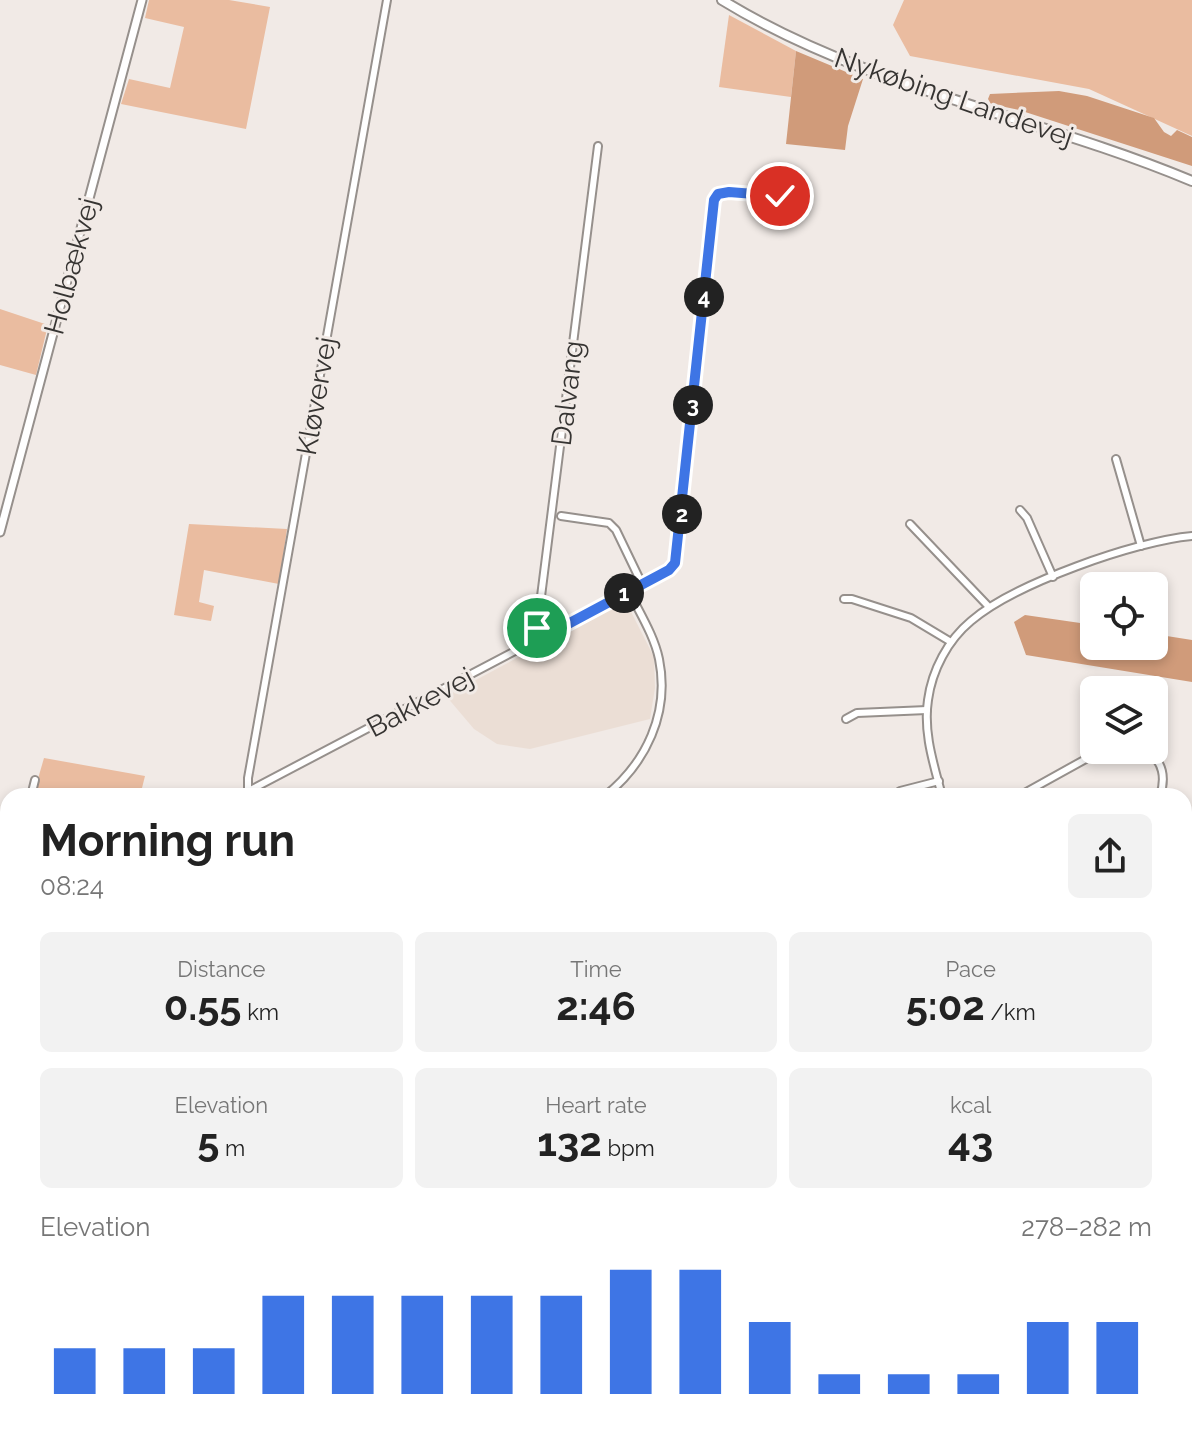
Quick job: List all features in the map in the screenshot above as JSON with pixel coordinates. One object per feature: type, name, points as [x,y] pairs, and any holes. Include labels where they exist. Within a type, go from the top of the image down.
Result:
[{"type":"main road","name":"Nykøbing Landevej","points":[[722,0],[776,30],[885,76],[1119,153],[1192,181]]},
{"type":"street","name":"Holbækvej","points":[[0,532],[4,500],[142,0]]},
{"type":"street","name":"Kløvervej","points":[[248,788],[253,747],[387,0]]},
{"type":"street","name":"Dalvang","points":[[538,640],[537,628],[598,146]]},
{"type":"street","name":"Bakkevej","points":[[256,788],[669,570],[677,556],[714,200],[718,194],[729,192],[780,196]]},
{"type":"street","points":[[1116,459],[1141,546]]},
{"type":"street","points":[[1020,510],[1027,518],[1053,577]]},
{"type":"street","points":[[561,516],[609,523],[616,530],[642,584]]},
{"type":"street","points":[[910,524],[989,607]]},
{"type":"street","points":[[940,788],[928,739],[927,710],[934,674],[951,642],[969,622],[989,607],[1053,577],[1141,546],[1192,536]]},
{"type":"street","points":[[615,788],[640,759],[653,735],[661,686],[658,656],[629,591]]},
{"type":"street","points":[[844,599],[911,618],[951,642]]},
{"type":"street","points":[[846,719],[857,713],[927,710]]},
{"type":"street","points":[[1033,788],[1080,762]]},
{"type":"street","points":[[1160,764],[1163,772],[1161,788]]},
{"type":"street","points":[[33,788],[35,780]]},
{"type":"street","points":[[912,788],[939,781]]},
{"type":"shaded area","points":[[149,0],[229,0],[270,7],[246,129],[121,104],[129,79],[170,88],[184,27],[145,18]]},
{"type":"shaded area","points":[[904,0],[1192,0],[1192,136],[1089,89],[910,56],[893,25]]},
{"type":"shaded area","points":[[729,15],[796,51],[791,97],[719,87]]},
{"type":"shaded area","points":[[796,51],[863,79],[848,126],[845,150],[786,144]]},
{"type":"shaded area","points":[[1059,91],[1087,96],[1154,118],[1171,136],[1177,130],[1192,137],[1192,166],[1019,110],[991,104],[988,99],[990,94]]},
{"type":"shaded area","points":[[0,309],[48,325],[36,375],[0,365]]},
{"type":"shaded area","points":[[189,524],[287,529],[279,584],[204,570],[199,602],[214,606],[211,621],[174,615]]},
{"type":"shaded area","points":[[625,600],[654,657],[655,688],[650,719],[530,749],[497,744],[474,729],[446,696]]},
{"type":"shaded area","points":[[1025,615],[1080,623],[1080,660],[1168,660],[1168,636],[1192,640],[1192,682],[1026,655],[1014,622]]},
{"type":"shaded area","points":[[44,758],[145,776],[142,788],[35,788]]},
{"type":"route","points":[[537,628],[538,640],[669,570],[675,563],[712,206],[718,194],[729,192],[780,196]]}]
